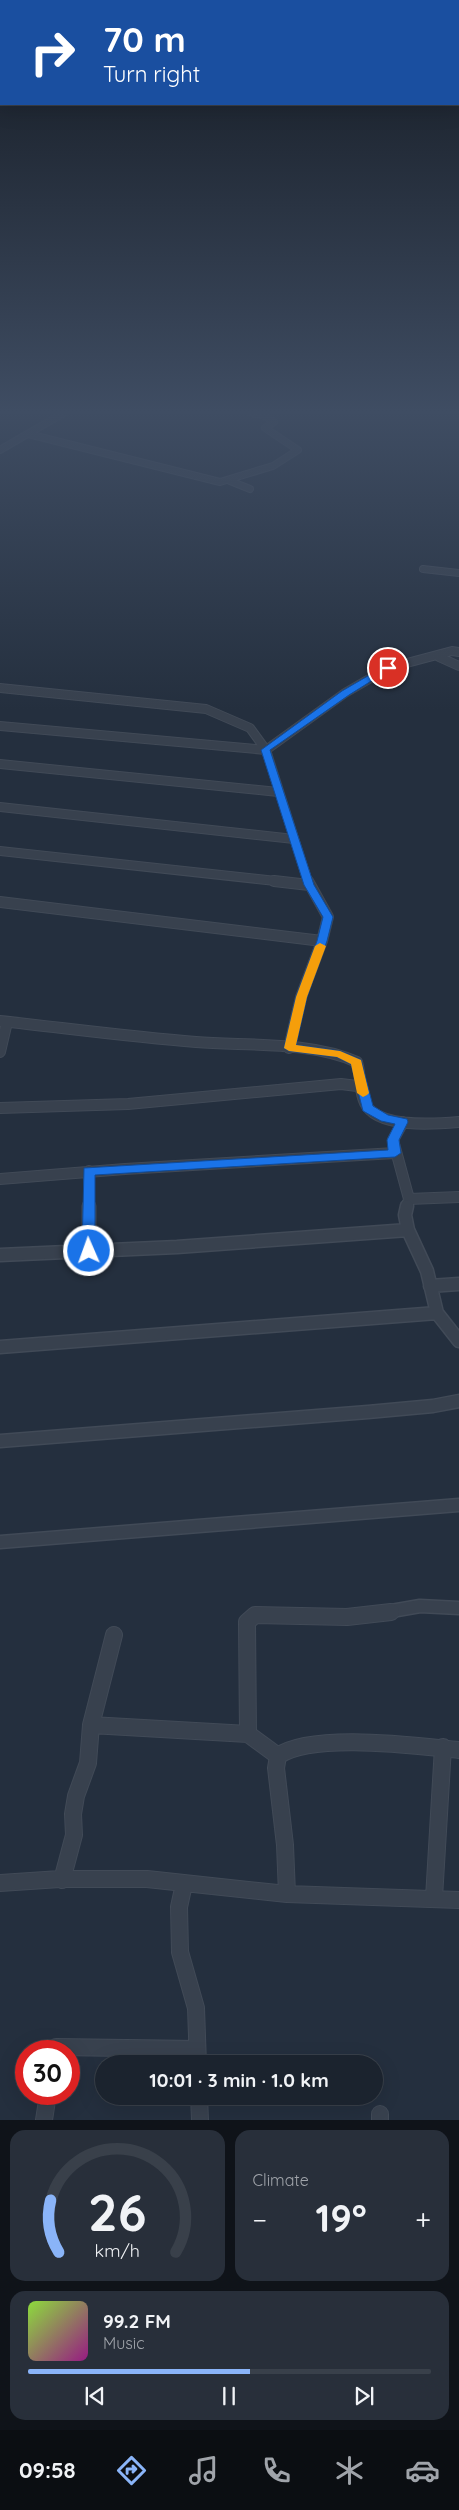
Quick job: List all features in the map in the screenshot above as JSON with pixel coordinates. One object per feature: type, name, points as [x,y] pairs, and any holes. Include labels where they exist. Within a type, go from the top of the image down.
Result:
[{"type":"street","points":[[423,570],[459,573]]},
{"type":"street","points":[[0,726],[266,750],[346,693],[388,668],[439,657],[452,651],[459,652]]},
{"type":"street","points":[[439,657],[459,666]]},
{"type":"street","points":[[0,688],[206,709],[250,728],[266,750],[309,885],[328,917],[322,941],[301,997],[289,1048]]},
{"type":"street","points":[[0,764],[278,792]]},
{"type":"street","points":[[0,806],[294,838]]},
{"type":"street","points":[[0,851],[309,885]]},
{"type":"street","points":[[0,902],[322,941]]},
{"type":"street","points":[[0,1046],[4,1021],[195,1042],[289,1048],[340,1054],[357,1062],[364,1102],[373,1113],[402,1122],[459,1122]]},
{"type":"street","points":[[0,1108],[61,1109],[111,1107],[227,1093],[341,1084],[357,1086],[363,1091]]},
{"type":"street","points":[[402,1122],[393,1140],[409,1199],[405,1215],[408,1230],[428,1271],[437,1313],[459,1341]]},
{"type":"street","points":[[0,1180],[89,1171],[395,1153]]},
{"type":"street","points":[[89,1171],[89,1251]]},
{"type":"street","points":[[409,1199],[459,1197]]},
{"type":"street","points":[[0,1255],[177,1247],[408,1230]]},
{"type":"street","points":[[430,1286],[459,1284]]},
{"type":"street","points":[[0,1347],[437,1313]]},
{"type":"street","points":[[0,1441],[358,1413],[433,1406],[459,1400]]},
{"type":"street","points":[[0,1542],[459,1505]]},
{"type":"street","points":[[248,1734],[247,1622],[255,1615],[347,1617],[402,1611],[420,1606],[459,1608]]},
{"type":"street","points":[[62,1880],[74,1835],[73,1814],[76,1796],[88,1763],[91,1725],[114,1635]]},
{"type":"street","points":[[91,1725],[248,1734],[278,1756]]},
{"type":"street","points":[[287,1894],[285,1845],[276,1768],[278,1756],[284,1751],[303,1745],[378,1742],[459,1750]]},
{"type":"street","points":[[434,1898],[443,1747]]},
{"type":"street","points":[[0,1884],[62,1880],[147,1879],[287,1894],[459,1900]]},
{"type":"street","points":[[184,1884],[179,1907],[180,1952],[196,2008],[198,2055]]},
{"type":"street","points":[[80,2049],[180,2055]]},
{"type":"street","points":[[44,2120],[46,2105]]},
{"type":"street","points":[[199,2105],[200,2120]]},
{"type":"slow traffic","points":[[320,946],[301,997],[289,1048],[340,1054],[357,1062],[363,1093]]},
{"type":"route","points":[[89,1251],[89,1171],[272,1162],[395,1153],[393,1140],[402,1122],[385,1118],[367,1108],[364,1102],[357,1062],[340,1054],[289,1048],[301,997],[322,941],[328,917],[309,885],[266,750],[346,693],[388,668]]}]
